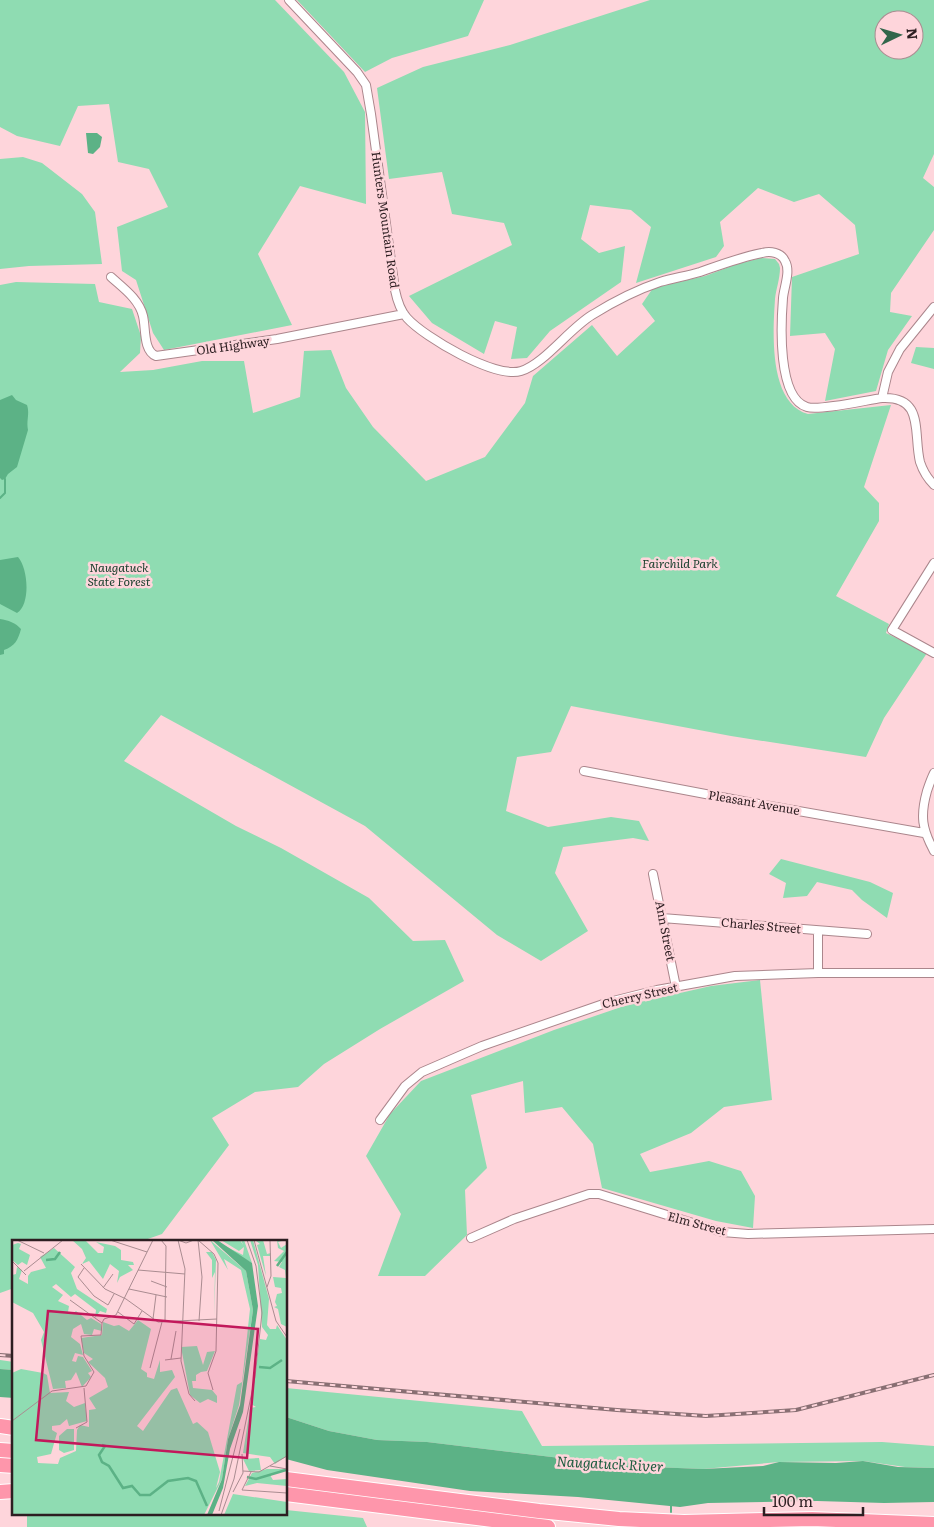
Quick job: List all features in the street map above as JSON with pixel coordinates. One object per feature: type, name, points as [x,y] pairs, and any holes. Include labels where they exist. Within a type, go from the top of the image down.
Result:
[{"type":"highway","points":[[291,1480],[619,1520],[684,1522],[812,1519],[934,1524]]},
{"type":"highway","points":[[288,1495],[548,1527]]},
{"type":"street","name":"Hunters Mountain Road","points":[[288,0],[357,72],[366,85],[391,267],[398,301],[404,314],[428,335],[469,358],[500,371],[515,372],[532,366],[583,321],[629,294],[662,281],[750,256],[776,253],[784,259],[787,267],[782,337],[786,373],[794,397],[801,404],[813,408],[882,398]]},
{"type":"street","name":"Old Highway","points":[[111,277],[139,306],[143,316],[148,346],[151,353],[156,356],[277,339],[404,314]]},
{"type":"street","points":[[934,307],[900,349],[888,372],[882,398],[903,401],[912,410],[920,460],[927,478],[934,486]]},
{"type":"street","points":[[934,563],[892,630],[934,653]]},
{"type":"street","name":"Pleasant Avenue","points":[[584,771],[924,833]]},
{"type":"street","points":[[934,773],[923,804],[922,815],[924,833],[934,851]]},
{"type":"street","name":"Ann Street","points":[[654,874],[676,987]]},
{"type":"street","name":"Charles Street","points":[[662,918],[818,931],[818,972]]},
{"type":"street","points":[[818,931],[867,934]]},
{"type":"street","name":"Cherry Street","points":[[380,1120],[405,1086],[422,1072],[482,1046],[595,1006],[635,995],[735,976],[818,972],[934,973]]},
{"type":"street","name":"Elm Street","points":[[471,1238],[514,1219],[589,1194],[599,1194],[722,1232],[748,1234],[934,1229]]},
{"type":"green space","points":[[0,0],[275,0],[344,72],[365,112],[366,204],[300,186],[258,254],[292,325],[164,350],[153,333],[136,280],[122,271],[117,227],[168,207],[149,169],[118,162],[109,104],[78,106],[60,146],[17,136],[0,127]]},
{"type":"green space","points":[[297,0],[484,0],[468,36],[392,58],[365,72]]},
{"type":"green space","points":[[650,0],[934,0],[934,154],[923,178],[934,187],[934,230],[891,293],[890,312],[912,316],[888,350],[876,391],[825,401],[835,349],[825,333],[790,336],[792,277],[859,254],[855,225],[819,194],[794,202],[758,188],[720,222],[724,246],[716,257],[636,283],[651,227],[631,210],[590,205],[581,239],[599,253],[625,246],[621,282],[550,331],[527,358],[511,359],[517,327],[495,321],[484,354],[432,323],[409,296],[512,245],[504,223],[452,214],[442,172],[389,179],[377,88],[423,67],[510,45]]},
{"type":"green space","points":[[23,157],[42,163],[82,194],[95,212],[102,264],[29,266],[0,269],[0,159]]},
{"type":"green space","points":[[761,258],[775,259],[779,264],[774,313],[774,347],[779,381],[786,396],[795,407],[808,414],[891,405],[864,487],[879,503],[879,521],[836,596],[889,624],[886,633],[927,653],[884,718],[866,757],[731,736],[571,706],[551,752],[517,757],[506,811],[548,827],[611,817],[639,821],[649,841],[633,838],[563,847],[555,873],[588,931],[541,961],[497,935],[365,826],[161,715],[124,761],[236,826],[281,848],[369,898],[413,941],[445,940],[464,981],[380,1029],[324,1064],[298,1087],[255,1092],[212,1118],[229,1145],[162,1234],[145,1240],[12,1240],[12,1289],[0,1293],[0,285],[16,282],[95,284],[99,302],[132,309],[141,336],[140,353],[120,372],[153,370],[202,361],[244,361],[253,413],[300,397],[304,351],[331,350],[346,388],[373,427],[426,481],[485,457],[525,403],[533,376],[592,325],[617,356],[655,321],[642,304],[653,288],[705,276],[737,264]]},
{"type":"green space","points":[[916,347],[934,348],[934,369],[911,363]]},
{"type":"green space","points":[[781,859],[870,882],[893,893],[887,918],[862,900],[852,890],[817,882],[807,896],[783,898],[786,883],[769,874]]},
{"type":"green space","points":[[760,980],[772,1100],[724,1107],[691,1133],[640,1154],[650,1172],[709,1161],[741,1171],[755,1196],[753,1228],[716,1221],[602,1188],[593,1144],[562,1107],[525,1113],[523,1081],[471,1095],[487,1168],[465,1190],[467,1235],[425,1276],[378,1276],[401,1214],[366,1156],[390,1114],[421,1081],[554,1030],[627,1005],[711,986]]},
{"type":"green space","points":[[0,1360],[12,1362],[12,1370],[0,1369]]},
{"type":"green space","points":[[288,1388],[522,1411],[542,1446],[882,1442],[934,1446],[934,1468],[905,1467],[863,1461],[779,1462],[703,1469],[627,1466],[427,1442],[377,1440],[329,1431],[288,1418]]},
{"type":"green space","points":[[288,1510],[363,1518],[367,1527],[27,1527],[27,1514],[288,1514]]},
{"type":"water","points":[[86,133],[97,133],[102,137],[100,147],[93,154],[88,153]]},
{"type":"water","points":[[12,395],[16,400],[27,405],[28,430],[17,467],[2,480],[0,478],[0,400]]},
{"type":"water","points":[[18,557],[26,577],[26,594],[24,602],[17,613],[0,604],[0,560]]},
{"type":"water","points":[[0,619],[12,622],[21,629],[16,642],[4,650],[4,654],[0,655]]},
{"type":"water","points":[[0,1369],[12,1370],[12,1398],[0,1397]]},
{"type":"water","name":"Naugatuck River","points":[[288,1418],[329,1431],[377,1440],[427,1442],[627,1466],[703,1469],[763,1466],[779,1462],[836,1463],[863,1461],[898,1467],[934,1468],[934,1502],[817,1501],[708,1503],[680,1507],[578,1497],[470,1491],[327,1470],[288,1460]]},
{"type":"waterway","points":[[0,498],[5,493],[5,479]]},
{"type":"waterway","points":[[671,1504],[671,1512]]},
{"type":"railway","points":[[0,1355],[12,1356]]},
{"type":"railway","points":[[288,1381],[706,1416],[796,1410],[934,1375]]},
{"type":"park label","name":"Fairchild Park","points":[[680,564]]},
{"type":"park label","name":"Naugatuck State Forest","points":[[119,575]]}]
